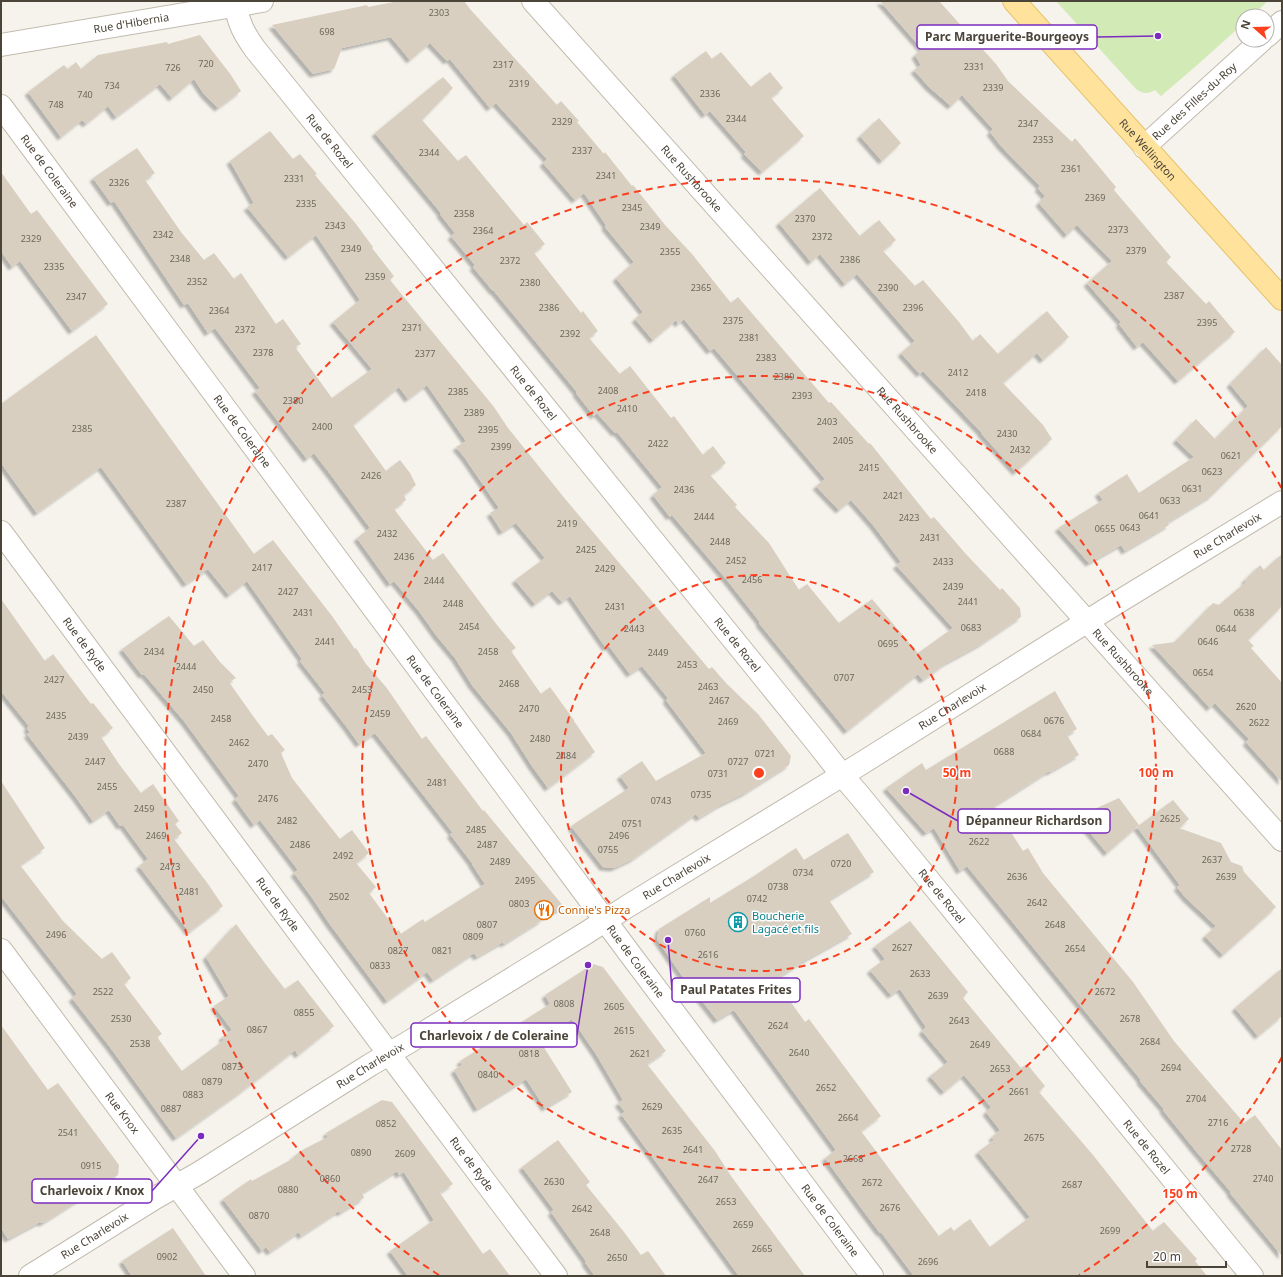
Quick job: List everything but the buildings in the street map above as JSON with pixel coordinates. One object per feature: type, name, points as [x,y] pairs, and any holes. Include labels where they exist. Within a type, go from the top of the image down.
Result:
[{"type":"main road","name":"Rue Wellington","points":[[1014,1],[1282,300]]},
{"type":"street","name":"Rue d'Hibernia","points":[[1,45],[262,1]]},
{"type":"street","name":"Rue Rushbrooke","points":[[533,1],[1282,840]]},
{"type":"street","name":"Rue de Rozel","points":[[236,6],[237,15],[242,30],[255,49],[817,742],[842,775],[1252,1276]]},
{"type":"street","name":"Rue des Filles-du-Roy","points":[[1144,147],[1253,48]]},
{"type":"street","name":"Rue de Coleraine","points":[[1,106],[693,1039],[872,1276]]},
{"type":"street","name":"Rue Charlevoix","points":[[30,1276],[842,775],[1087,621],[1282,502]]},
{"type":"street","name":"Rue de Ryde","points":[[1,532],[556,1276]]},
{"type":"street","name":"Rue Knox","points":[[1,950],[244,1276]]},
{"type":"green space","points":[[1056,1],[1268,1],[1260,8],[1235,8],[1235,31],[1161,96],[1155,90],[1146,93],[1136,89]]},
{"type":"place","name":"Parc Marguerite-Bourgeoys","points":[[1158,36]]},
{"type":"place","name":"Dépanneur Richardson","points":[[906,791]]},
{"type":"place","name":"Connie's Pizza","points":[[544,910]]},
{"type":"place","name":"Boucherie Lagacé et fils","points":[[738,922]]},
{"type":"place","name":"Paul Patates Frites","points":[[668,940]]},
{"type":"place","name":"Charlevoix / de Coleraine","points":[[588,965]]},
{"type":"place","name":"Charlevoix / Knox","points":[[201,1136]]}]
